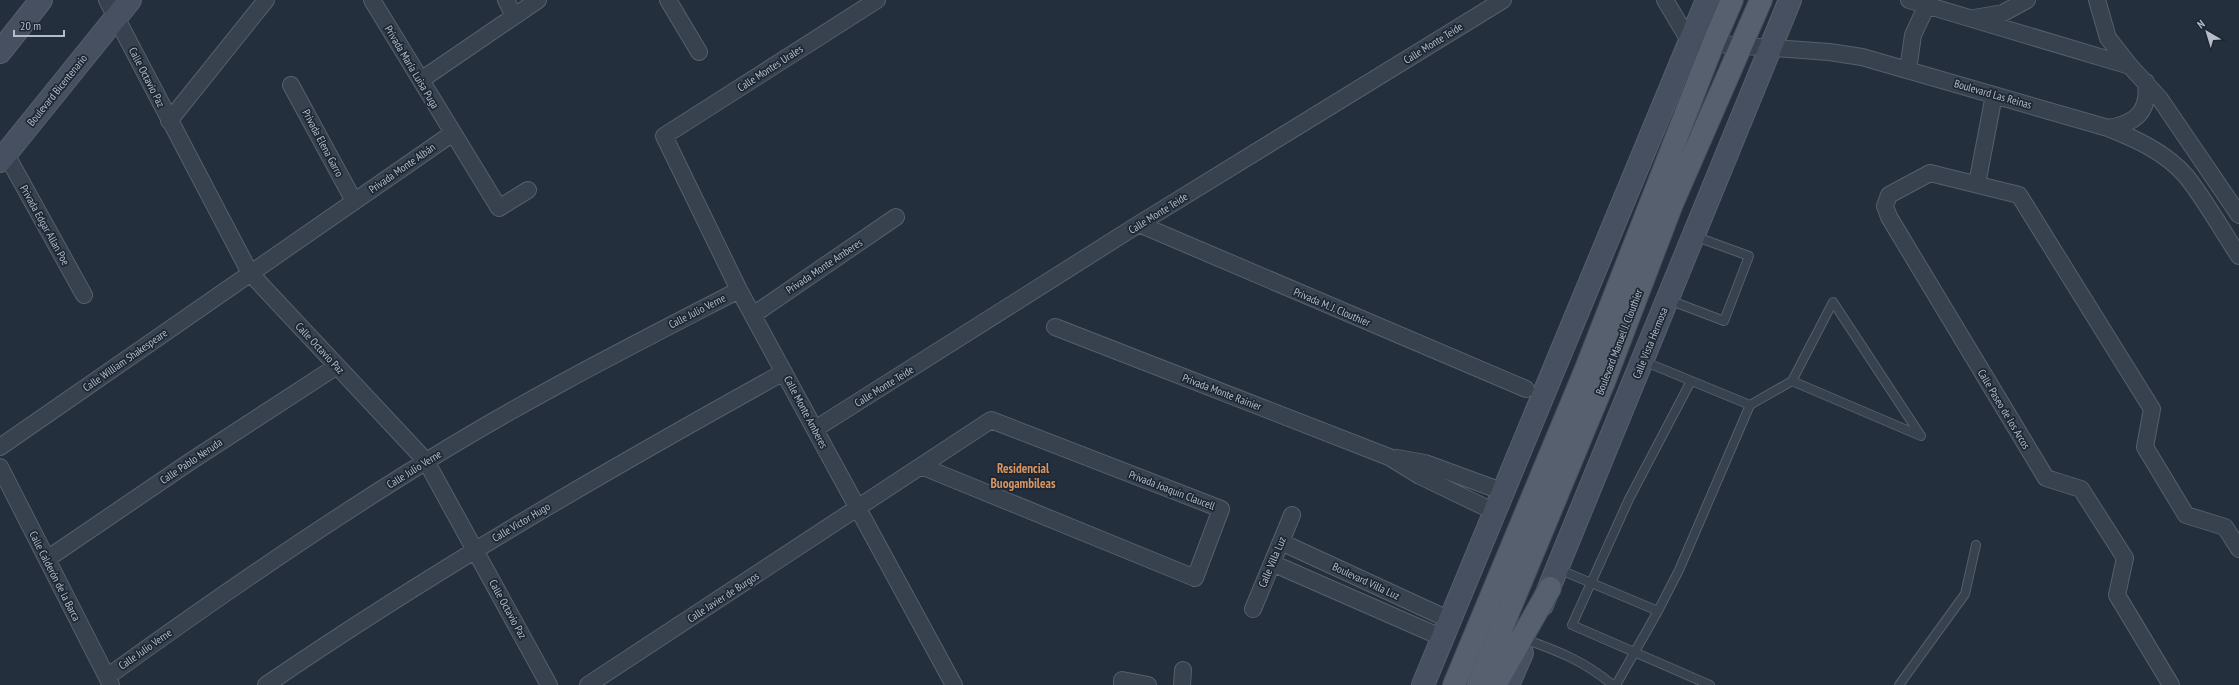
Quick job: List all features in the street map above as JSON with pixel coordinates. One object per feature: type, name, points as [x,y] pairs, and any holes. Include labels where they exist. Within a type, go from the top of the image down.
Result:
[{"type":"main road","name":"Boulevard Manuel J. Clouthier","points":[[1454,685],[1585,371],[1713,44],[1732,0]]},
{"type":"main road","name":"Boulevard Manuel J. Clouthier","points":[[1478,685],[1604,382],[1672,204],[1761,0]]},
{"type":"main road","points":[[1495,685],[1554,578]]},
{"type":"street","points":[[0,52],[41,0]]},
{"type":"street","name":"Boulevard Bicentenario","points":[[3,157],[112,9],[130,0]]},
{"type":"street","points":[[170,121],[266,0]]},
{"type":"street","name":"Privada María Luisa Puga","points":[[372,0],[453,133]]},
{"type":"street","points":[[506,0],[514,16]]},
{"type":"street","points":[[421,80],[538,0]]},
{"type":"street","points":[[668,0],[699,52]]},
{"type":"street","name":"Calle Montes Urales","points":[[664,136],[877,0]]},
{"type":"street","name":"Calle Monte Teide","points":[[815,429],[1139,224],[1503,0]]},
{"type":"street","points":[[1665,0],[1690,42]]},
{"type":"street","points":[[1423,685],[1707,0]]},
{"type":"street","name":"Calle Vista Hermosa","points":[[1508,685],[1554,578],[1790,0]]},
{"type":"street","points":[[1909,0],[2130,66]]},
{"type":"street","points":[[1971,18],[2002,13],[2027,0]]},
{"type":"street","points":[[2097,0],[2108,38],[2130,66],[2146,82],[2173,117],[2239,215]]},
{"type":"street","points":[[1908,70],[1913,35],[1927,5]]},
{"type":"street","name":"Calle Octavio Paz","points":[[112,9],[250,274],[426,461],[549,685]]},
{"type":"street","name":"Boulevard Las Reinas","points":[[1690,42],[1829,52],[1862,57],[2108,128],[2137,139],[2156,151],[2186,176],[2239,256]]},
{"type":"street","points":[[2108,128],[2125,125],[2139,115],[2145,105],[2147,94],[2146,82]]},
{"type":"street","name":"Privada Elena Garro","points":[[292,85],[354,201]]},
{"type":"street","points":[[1977,184],[1994,95]]},
{"type":"street","points":[[453,133],[499,208],[528,190]]},
{"type":"street","name":"Privada Monte Albán","points":[[250,274],[453,133]]},
{"type":"street","name":"Calle Monte Amberes","points":[[664,136],[739,290],[954,685]]},
{"type":"street","name":"Privada Edgar Allan Poe","points":[[3,157],[84,295]]},
{"type":"street","name":"Calle Paseo de los Arcos","points":[[2171,685],[2117,595],[2125,558],[2081,489],[2046,478],[1889,217],[1885,206],[1889,195],[1930,173],[2019,195],[2152,409],[2145,447],[2186,515],[2225,527],[2239,549]]},
{"type":"street","name":"Privada Monte Amberes","points":[[753,315],[896,217]]},
{"type":"street","name":"Privada M. J. Clouthier","points":[[1139,224],[1526,390]]},
{"type":"street","name":"Calle William Shakespeare","points":[[0,447],[250,274]]},
{"type":"street","name":"Calle Julio Verne","points":[[109,681],[264,565],[426,461],[580,372],[739,290]]},
{"type":"street","name":"Privada Monte Rainier","points":[[1055,327],[1389,457],[1420,476],[1495,512]]},
{"type":"street","name":"Calle Pablo Neruda","points":[[47,559],[191,461],[337,366]]},
{"type":"street","name":"Calle Víctor Hugo","points":[[266,685],[475,550],[628,458],[784,372]]},
{"type":"street","name":"Privada Joaquín Claucell","points":[[858,508],[921,466],[992,420],[1221,509],[1195,578],[921,466]]},
{"type":"street","name":"Privada Monte Rainier","points":[[1389,457],[1425,463],[1504,492]]},
{"type":"street","name":"Calle Calderón de la Barca","points":[[0,467],[109,681]]},
{"type":"street","name":"Calle Javier de Burgos","points":[[588,685],[858,508]]},
{"type":"street","name":"Calle Villa Luz","points":[[1252,609],[1292,515]]},
{"type":"street","name":"Boulevard Villa Luz","points":[[1281,542],[1447,629]]},
{"type":"street","name":"Boulevard Villa Luz","points":[[1272,563],[1447,629]]},
{"type":"street","points":[[1122,685],[1122,680],[1148,685]]},
{"type":"lane","points":[[1668,300],[1724,321],[1749,256],[1694,236]]},
{"type":"lane","points":[[1527,640],[1562,653],[1593,668],[1615,685],[1658,611],[1679,570],[1750,405],[1792,381],[1833,302],[1921,436],[1792,381]]},
{"type":"lane","points":[[1643,361],[1750,405]]},
{"type":"lane","points":[[1691,381],[1628,499],[1572,625],[1710,685]]},
{"type":"lane","points":[[1899,685],[1965,594],[1976,544]]},
{"type":"lane","points":[[1554,578],[1590,583],[1658,611]]},
{"type":"district","name":"Residencial Buogambileas","points":[[1023,476]]}]
